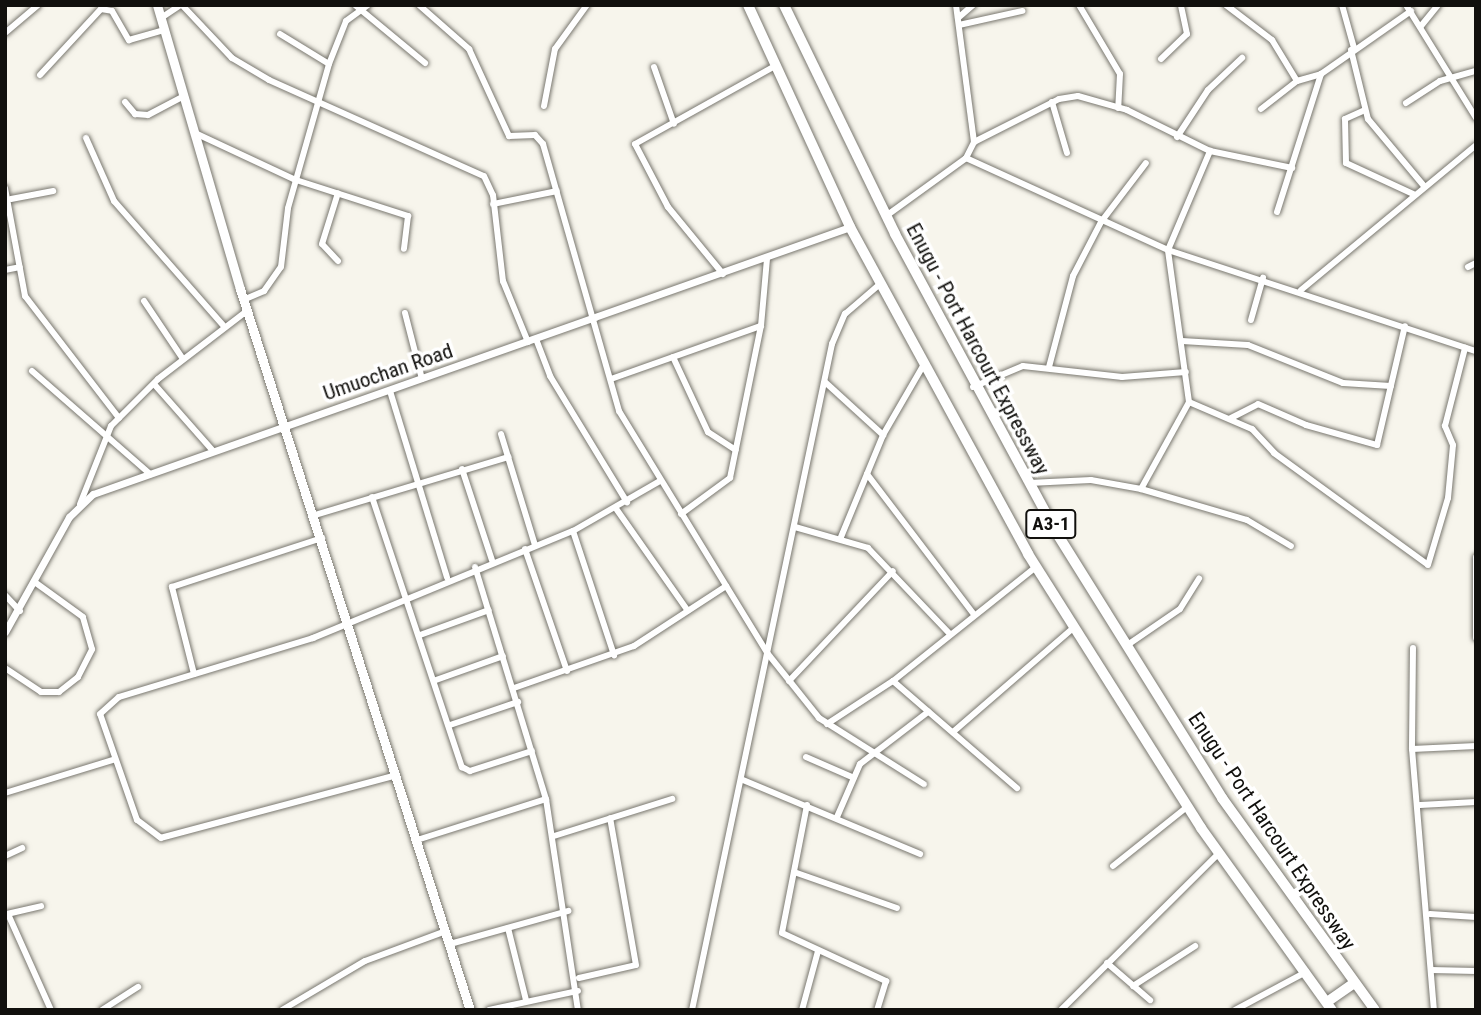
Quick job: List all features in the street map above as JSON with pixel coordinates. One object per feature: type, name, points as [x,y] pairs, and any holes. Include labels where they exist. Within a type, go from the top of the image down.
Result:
[{"type":"highway","name":"A3-1","points":[[748,5],[850,227],[923,366],[1036,567],[1187,807],[1330,1006]]},
{"type":"highway","name":"Enugu - Port Harcourt Expressway","points":[[785,5],[886,216],[973,387],[1027,483],[1223,798],[1375,1010]]},
{"type":"highway","points":[[1330,1006],[1354,983]]},
{"type":"main road","points":[[157,5],[243,300],[315,515],[470,1010]]},
{"type":"street","points":[[5,33],[38,5]]},
{"type":"street","points":[[161,18],[181,5],[235,60],[317,102],[475,171],[489,184],[503,281],[550,376],[627,502]]},
{"type":"street","points":[[243,300],[264,291],[277,275],[296,180],[329,64],[346,21],[357,8],[368,5]]},
{"type":"street","points":[[419,5],[469,49],[509,136],[539,138],[595,319],[620,411],[660,481],[768,654],[827,724],[924,784]]},
{"type":"street","points":[[544,106],[555,49],[587,5]]},
{"type":"street","points":[[886,216],[966,158],[974,142],[955,5]]},
{"type":"street","points":[[959,22],[973,5]]},
{"type":"street","points":[[1079,5],[1120,74],[1118,107]]},
{"type":"street","points":[[1161,58],[1188,34],[1181,5]]},
{"type":"street","points":[[1226,5],[1272,40],[1297,81]]},
{"type":"street","points":[[1342,5],[1365,110],[1424,186]]},
{"type":"street","points":[[1421,26],[1438,5]]},
{"type":"street","points":[[357,8],[425,63]]},
{"type":"street","points":[[1261,109],[1297,81],[1308,81],[1321,74],[1408,8],[1453,76],[1476,117]]},
{"type":"street","points":[[40,75],[101,9],[112,10],[129,40],[164,30]]},
{"type":"street","points":[[959,22],[1022,11]]},
{"type":"street","points":[[280,34],[329,64]]},
{"type":"street","points":[[1177,137],[1208,90],[1242,58]]},
{"type":"street","points":[[723,274],[668,207],[635,144],[775,66]]},
{"type":"street","points":[[654,67],[674,124]]},
{"type":"street","points":[[1406,103],[1453,76],[1476,72]]},
{"type":"street","points":[[1277,212],[1321,74]]},
{"type":"street","points":[[1308,81],[1317,91]]},
{"type":"street","points":[[125,102],[135,114],[148,115],[184,96]]},
{"type":"street","points":[[974,142],[1052,102],[1078,96],[1118,107],[1210,151],[1292,168]]},
{"type":"street","points":[[1052,102],[1067,153]]},
{"type":"street","points":[[1365,110],[1345,119],[1346,163],[1413,194]]},
{"type":"street","points":[[195,133],[296,180],[408,216],[404,249]]},
{"type":"street","points":[[86,138],[114,201],[223,326]]},
{"type":"street","points":[[1301,290],[1413,194],[1476,145]]},
{"type":"street","points":[[1141,489],[1189,402],[1168,250],[1210,151]]},
{"type":"street","points":[[966,158],[1101,222],[1168,250],[1301,290],[1476,351]]},
{"type":"street","points":[[1049,367],[1065,299],[1101,222],[1146,163]]},
{"type":"street","points":[[5,188],[10,199],[25,296],[118,418]]},
{"type":"street","points":[[10,199],[53,191]]},
{"type":"street","points":[[493,204],[557,191]]},
{"type":"street","points":[[338,193],[322,244],[338,261]]},
{"type":"street","name":"Umuochan Road","points":[[80,503],[213,451],[767,259],[850,227]]},
{"type":"street","points":[[681,514],[726,484],[736,450],[761,326],[767,259]]},
{"type":"street","points":[[1468,267],[1476,264]]},
{"type":"street","points":[[5,270],[20,267]]},
{"type":"street","points":[[1251,320],[1263,278]]},
{"type":"street","points":[[692,1010],[743,780],[825,382],[845,314],[880,284]]},
{"type":"street","points":[[144,301],[183,359]]},
{"type":"street","points":[[5,632],[20,611],[80,503],[106,435],[118,418],[183,359],[223,326],[247,311]]},
{"type":"street","points":[[405,313],[422,379]]},
{"type":"street","points":[[611,379],[761,326]]},
{"type":"street","points":[[1231,418],[1248,406],[1266,405],[1373,447],[1405,326]]},
{"type":"street","points":[[1182,341],[1248,345],[1343,383],[1391,386]]},
{"type":"street","points":[[1189,402],[1231,418],[1427,565],[1448,498],[1453,445],[1445,426],[1465,348]]},
{"type":"street","points":[[673,357],[708,432],[736,450]]},
{"type":"street","points":[[841,537],[883,435],[923,366]]},
{"type":"street","points":[[973,387],[1007,368],[1049,367],[1122,377],[1186,372]]},
{"type":"street","points":[[32,371],[150,474]]},
{"type":"street","points":[[825,382],[883,435]]},
{"type":"street","points":[[154,384],[213,451]]},
{"type":"street","points":[[390,391],[414,484],[447,578]]},
{"type":"street","points":[[501,434],[535,545]]},
{"type":"street","points":[[315,515],[508,457]]},
{"type":"street","points":[[461,470],[492,560]]},
{"type":"street","points":[[867,474],[973,613]]},
{"type":"street","points":[[1027,483],[1091,480],[1141,489],[1247,520],[1291,546]]},
{"type":"street","points":[[397,775],[161,838],[137,820],[101,722],[103,708],[119,697],[349,624],[447,578],[573,531],[617,510],[660,481]]},
{"type":"street","points":[[372,497],[404,598],[420,635],[466,770],[532,751]]},
{"type":"street","points":[[617,510],[688,611]]},
{"type":"street","points":[[795,527],[841,537],[868,548],[893,570],[950,633]]},
{"type":"street","points":[[573,531],[614,655]]},
{"type":"street","points":[[194,674],[172,587],[322,538]]},
{"type":"street","points":[[524,549],[567,671]]},
{"type":"street","points":[[1476,556],[1476,638]]},
{"type":"street","points":[[475,567],[546,799],[579,978],[579,1010]]},
{"type":"street","points":[[827,724],[892,681],[973,613],[1036,567]]},
{"type":"street","points":[[789,681],[893,570]]},
{"type":"street","points":[[1126,646],[1180,609],[1199,578]]},
{"type":"street","points":[[5,668],[41,692],[59,692],[78,677],[92,649],[83,617],[36,583]]},
{"type":"street","points":[[514,688],[614,655],[726,586]]},
{"type":"street","points":[[5,595],[20,611]]},
{"type":"street","points":[[420,635],[489,610]]},
{"type":"street","points":[[953,732],[1073,628]]},
{"type":"street","points":[[1413,648],[1412,749],[1430,914],[1434,1010]]},
{"type":"street","points":[[436,680],[503,656]]},
{"type":"street","points":[[892,681],[1017,788]]},
{"type":"street","points":[[450,725],[518,702]]},
{"type":"street","points":[[836,817],[854,778],[873,754],[928,712]]},
{"type":"street","points":[[1412,749],[1476,746]]},
{"type":"street","points":[[806,757],[854,778]]},
{"type":"street","points":[[5,793],[113,760]]},
{"type":"street","points":[[743,780],[920,854]]},
{"type":"street","points":[[417,840],[546,799]]},
{"type":"street","points":[[554,836],[672,799]]},
{"type":"street","points":[[1420,805],[1476,802]]},
{"type":"street","points":[[807,805],[782,933],[886,981],[877,1010]]},
{"type":"street","points":[[1113,866],[1187,807]]},
{"type":"street","points":[[579,978],[636,965],[610,818]]},
{"type":"street","points":[[5,856],[22,848]]},
{"type":"street","points":[[1061,1010],[1219,853]]},
{"type":"street","points":[[794,872],[897,908]]},
{"type":"street","points":[[41,906],[7,914],[51,1010]]},
{"type":"street","points":[[450,944],[568,911]]},
{"type":"street","points":[[1430,914],[1476,918]]},
{"type":"street","points":[[508,928],[526,1000]]},
{"type":"street","points":[[282,1010],[365,961],[446,931]]},
{"type":"street","points":[[1133,986],[1195,946]]},
{"type":"street","points":[[802,1010],[818,951]]},
{"type":"street","points":[[1107,963],[1150,1000]]},
{"type":"street","points":[[1432,970],[1476,971]]},
{"type":"street","points":[[1235,1010],[1306,972]]},
{"type":"street","points":[[102,1010],[138,987]]},
{"type":"street","points":[[489,1010],[526,1000],[579,991]]},
{"type":"street","points":[[1069,1003],[1074,1010]]}]
